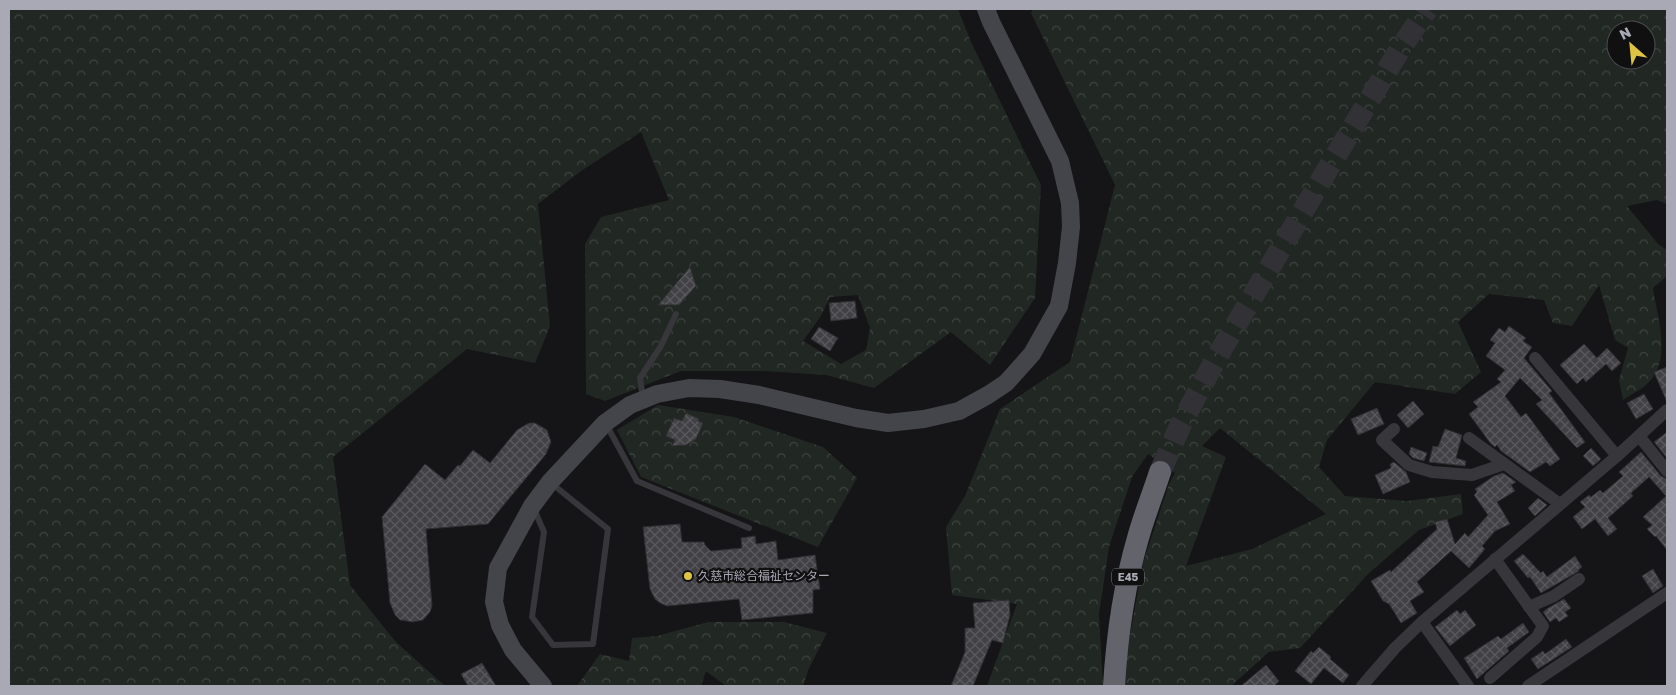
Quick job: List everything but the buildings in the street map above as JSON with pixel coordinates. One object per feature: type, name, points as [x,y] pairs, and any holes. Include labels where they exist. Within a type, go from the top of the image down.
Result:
[{"type":"highway","name":"E45","points":[[1114,686],[1116,648],[1125,590],[1138,537],[1160,472]]},
{"type":"street","points":[[543,686],[513,650],[500,625],[494,602],[498,568],[532,506],[550,482],[605,423],[630,405],[657,394],[689,388],[720,388],[759,394],[856,418],[888,423],[924,419],[959,411],[988,395],[1006,383],[1032,354],[1059,306],[1071,227],[1070,203],[1060,161],[986,9]]},
{"type":"street","points":[[1535,358],[1617,456]]},
{"type":"street","points":[[1362,686],[1395,648],[1422,622],[1617,456],[1667,410]]},
{"type":"street","points":[[1394,429],[1382,440],[1409,465],[1432,472],[1472,475],[1504,464]]},
{"type":"street","points":[[1639,436],[1667,471]]},
{"type":"street","points":[[1469,438],[1560,504]]},
{"type":"street","points":[[1490,678],[1538,637],[1543,626],[1495,559]]},
{"type":"street","points":[[1529,607],[1554,596],[1579,579]]},
{"type":"street","points":[[1528,686],[1667,593]]},
{"type":"street","points":[[1422,622],[1468,686]]},
{"type":"lane","points":[[643,400],[640,378],[661,346],[676,314]]},
{"type":"lane","points":[[605,423],[637,482],[749,528]]},
{"type":"lane","points":[[532,506],[544,532],[532,617],[553,645],[593,644],[608,529],[550,482]]},
{"type":"green space","points":[[9,9],[958,9],[971,42],[1041,185],[1035,298],[990,365],[951,332],[874,388],[826,375],[764,371],[681,371],[605,401],[586,394],[585,244],[601,217],[669,200],[641,132],[581,171],[538,204],[550,326],[535,363],[467,349],[333,457],[350,585],[395,641],[445,686],[9,686]],"holes":[[[858,295],[870,328],[866,350],[841,364],[803,341],[821,316],[830,297]]]},
{"type":"green space","points":[[1033,9],[1667,9],[1667,204],[1657,200],[1627,206],[1658,244],[1667,250],[1667,276],[1653,288],[1660,324],[1660,361],[1656,372],[1646,385],[1623,400],[1619,380],[1628,348],[1615,340],[1599,285],[1572,326],[1553,323],[1544,300],[1489,294],[1458,322],[1481,372],[1455,394],[1375,382],[1327,440],[1319,467],[1345,496],[1407,501],[1461,494],[1463,514],[1419,530],[1369,573],[1300,648],[1269,652],[1231,686],[1124,686],[1124,669],[1143,563],[1169,484],[1175,473],[1148,454],[1132,477],[1109,547],[1099,614],[1103,686],[987,686],[1017,604],[952,595],[946,527],[965,496],[1000,409],[1070,362],[1115,185],[1031,13]],"holes":[[[1220,428],[1326,514],[1252,549],[1186,566],[1226,457],[1202,446]]]},
{"type":"green space","points":[[658,405],[734,417],[823,447],[857,478],[818,547],[641,477],[617,430]]},
{"type":"green space","points":[[708,622],[784,622],[827,633],[809,668],[803,686],[726,686],[706,671],[701,686],[577,686],[600,654],[629,661],[632,638],[657,636]]},
{"type":"tunnel","points":[[1160,472],[1181,424],[1217,357],[1400,49],[1427,9]]},
{"type":"place","name":"久慈市総合福祉センター","points":[[688,576]]}]
